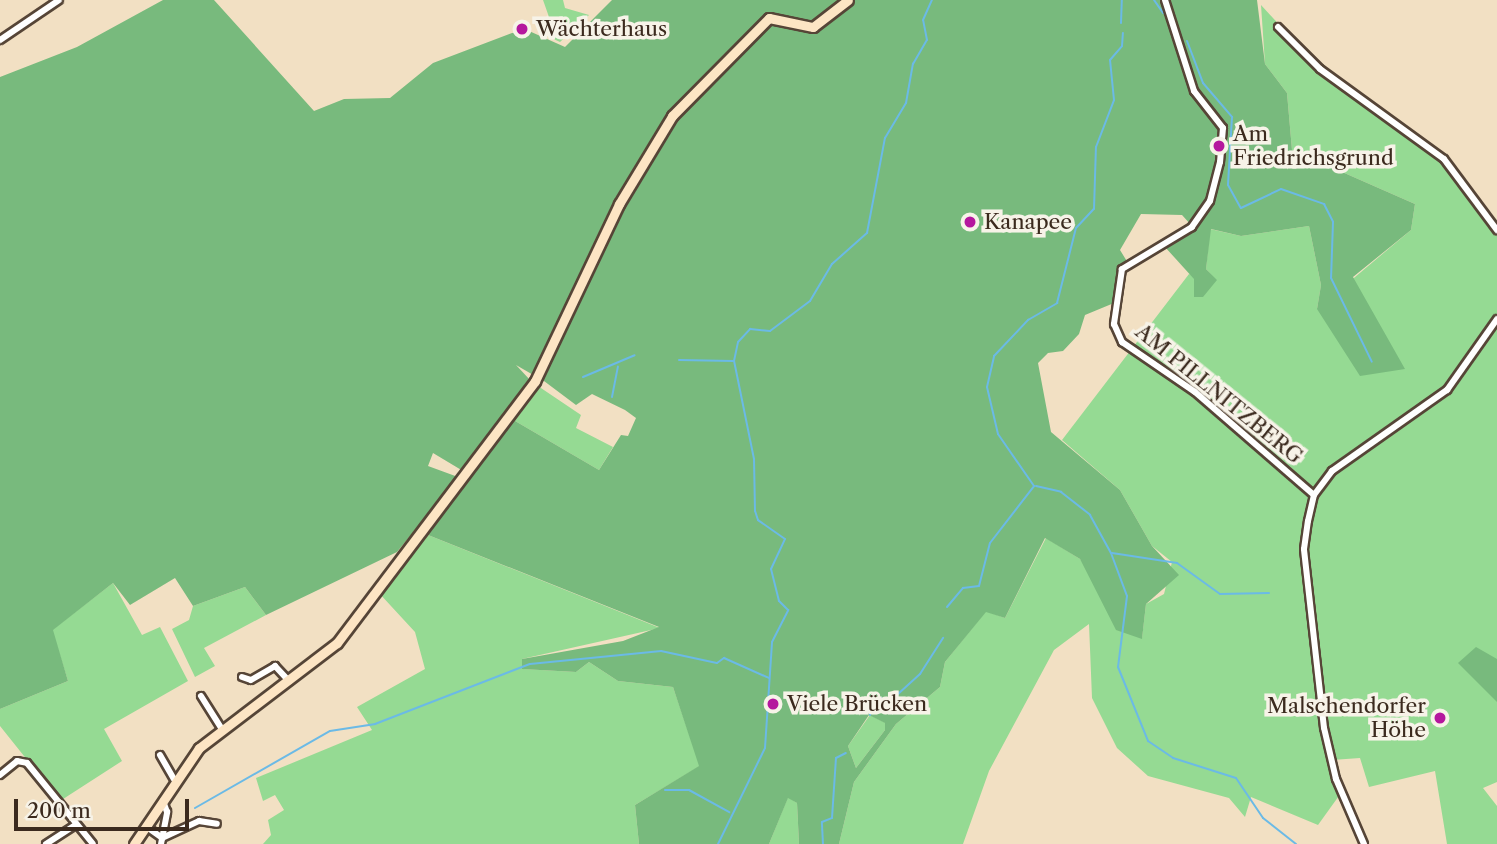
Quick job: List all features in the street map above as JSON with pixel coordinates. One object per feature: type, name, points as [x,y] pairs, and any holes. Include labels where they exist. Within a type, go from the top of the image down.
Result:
[{"type":"street","points":[[0,40],[59,0]]},
{"type":"street","points":[[134,844],[163,801],[174,779],[223,732],[337,643],[417,530],[535,381],[619,204],[672,116],[769,18],[813,27],[848,0]]},
{"type":"street","name":"AM PILLNITZBERG","points":[[1165,0],[1194,90],[1223,128],[1220,162],[1210,201],[1192,226],[1122,270],[1114,324],[1122,342],[1195,392],[1314,495]]},
{"type":"street","points":[[1278,27],[1320,69],[1444,159],[1497,230]]},
{"type":"street","points":[[1364,844],[1336,779],[1324,728],[1304,549],[1314,495],[1354,450],[1447,390],[1497,319]]},
{"type":"street","points":[[243,677],[254,679],[275,666],[290,682]]},
{"type":"street","points":[[201,696],[223,732]]},
{"type":"street","points":[[0,775],[17,761],[27,763],[93,844]]},
{"type":"street","points":[[160,761],[174,779]]},
{"type":"street","points":[[162,841],[163,801]]},
{"type":"street","points":[[162,841],[199,821],[217,824]]},
{"type":"street","points":[[46,844],[75,825]]},
{"type":"street","points":[[147,827],[162,841]]},
{"type":"green space","points":[[163,0],[214,0],[314,111],[344,99],[390,98],[433,63],[512,33],[529,31],[565,47],[612,0],[844,0],[812,24],[770,15],[670,115],[626,183],[535,376],[516,365],[531,381],[463,471],[433,453],[428,466],[458,477],[397,552],[266,615],[245,587],[193,606],[175,578],[130,605],[113,583],[53,630],[68,681],[0,709],[0,77],[77,47]]},
{"type":"green space","points":[[543,0],[563,0],[565,8],[589,15],[560,42],[543,34],[555,34]]},
{"type":"green space","points":[[851,0],[1257,0],[1265,64],[1287,93],[1292,150],[1415,204],[1411,230],[1353,277],[1405,369],[1360,376],[1317,309],[1321,285],[1309,226],[1241,236],[1211,229],[1206,269],[1217,280],[1203,297],[1194,297],[1194,279],[1165,247],[1192,226],[1182,215],[1141,214],[1120,250],[1128,263],[1117,277],[1114,303],[1085,315],[1079,334],[1063,351],[1048,353],[1038,363],[1051,432],[1120,490],[1152,546],[1179,575],[1146,604],[1142,639],[1116,630],[1080,559],[1045,538],[1005,618],[986,612],[945,662],[940,687],[896,724],[854,782],[839,844],[799,844],[797,803],[788,798],[769,844],[639,844],[635,805],[699,766],[673,687],[618,681],[589,662],[576,672],[522,669],[522,659],[623,641],[659,627],[418,531],[510,418],[599,470],[621,435],[628,436],[636,418],[625,410],[592,394],[576,405],[540,378],[630,187],[673,120],[771,20],[803,28]],"holes":[[[869,715],[885,723],[885,730],[856,768],[848,746]]]},
{"type":"green space","points":[[1261,5],[1320,69],[1444,159],[1497,230],[1497,782],[1483,788],[1497,806],[1497,844],[1447,844],[1435,771],[1369,787],[1360,758],[1332,760],[1341,793],[1318,825],[1251,797],[1245,817],[1229,798],[1148,776],[1117,748],[1092,698],[1089,624],[1054,650],[989,771],[963,844],[839,844],[854,782],[896,724],[940,687],[945,662],[986,611],[1005,618],[1046,538],[1080,559],[1142,638],[1146,604],[1164,594],[1172,562],[1152,546],[1120,490],[1062,440],[1189,274],[1216,280],[1206,269],[1210,229],[1241,236],[1309,226],[1321,285],[1317,309],[1411,230],[1415,204],[1292,150],[1287,93],[1265,64]]},
{"type":"green space","points":[[535,384],[581,415],[576,428],[613,447],[599,470],[510,418]]},
{"type":"green space","points":[[418,531],[660,628],[522,659],[523,669],[576,672],[589,662],[618,681],[673,687],[700,766],[635,805],[639,844],[263,844],[271,835],[268,820],[284,810],[275,795],[263,801],[256,778],[372,730],[357,707],[425,669],[415,632],[379,593]]},
{"type":"green space","points":[[113,583],[142,635],[160,627],[188,681],[104,729],[122,761],[60,801],[0,726],[0,709],[68,681],[52,630]]},
{"type":"green space","points":[[245,587],[266,615],[204,648],[215,666],[195,677],[172,629],[189,620],[193,606]]},
{"type":"green space","points":[[1476,647],[1497,659],[1497,702],[1458,663]]},
{"type":"green space","points":[[870,715],[886,723],[885,730],[856,768],[848,746]]},
{"type":"green space","points":[[788,797],[797,803],[799,844],[769,844]]},
{"type":"waterway","points":[[718,844],[765,748],[772,642],[788,610],[779,601],[771,569],[785,539],[758,520],[755,511],[754,459],[734,361],[738,342],[750,329],[770,331],[810,301],[832,264],[867,233],[885,138],[906,103],[913,64],[927,40],[923,20],[932,0]]},
{"type":"waterway","points":[[1121,23],[1122,0]]},
{"type":"waterway","points":[[1154,0],[1163,13]]},
{"type":"waterway","points":[[947,607],[963,588],[979,586],[990,543],[1034,486],[998,434],[987,387],[994,356],[1028,320],[1057,303],[1076,228],[1094,209],[1096,147],[1114,100],[1110,60],[1122,46],[1123,33]]},
{"type":"waterway","points":[[1187,41],[1203,83],[1232,117],[1228,185],[1241,208],[1281,189],[1324,204],[1333,222],[1331,278],[1372,362]]},
{"type":"waterway","points":[[583,377],[635,355]]},
{"type":"waterway","points":[[679,360],[733,361]]},
{"type":"waterway","points":[[612,397],[618,367]]},
{"type":"waterway","points":[[1036,486],[1061,492],[1090,515],[1111,553],[1127,596],[1118,667],[1148,741],[1173,758],[1236,778],[1263,818],[1296,844]]},
{"type":"waterway","points":[[1112,553],[1177,563],[1220,594],[1269,593]]},
{"type":"waterway","points":[[870,715],[873,704],[881,698],[887,704],[920,674],[943,638]]},
{"type":"waterway","points":[[195,808],[330,731],[375,724],[530,664],[661,651],[717,663],[724,658],[769,678]]},
{"type":"waterway","points":[[823,844],[822,822],[832,818],[836,758],[846,753]]},
{"type":"waterway","points":[[665,790],[689,790],[729,812]]},
{"type":"place","name":"Wächterhaus","points":[[522,29]]},
{"type":"place","name":"Am Friedrichsgrund","points":[[1219,146]]},
{"type":"place","name":"Kanapee","points":[[970,222]]},
{"type":"place","name":"Viele Brücken","points":[[773,704]]},
{"type":"place","name":"Malschendorfer Höhe","points":[[1440,718]]}]
